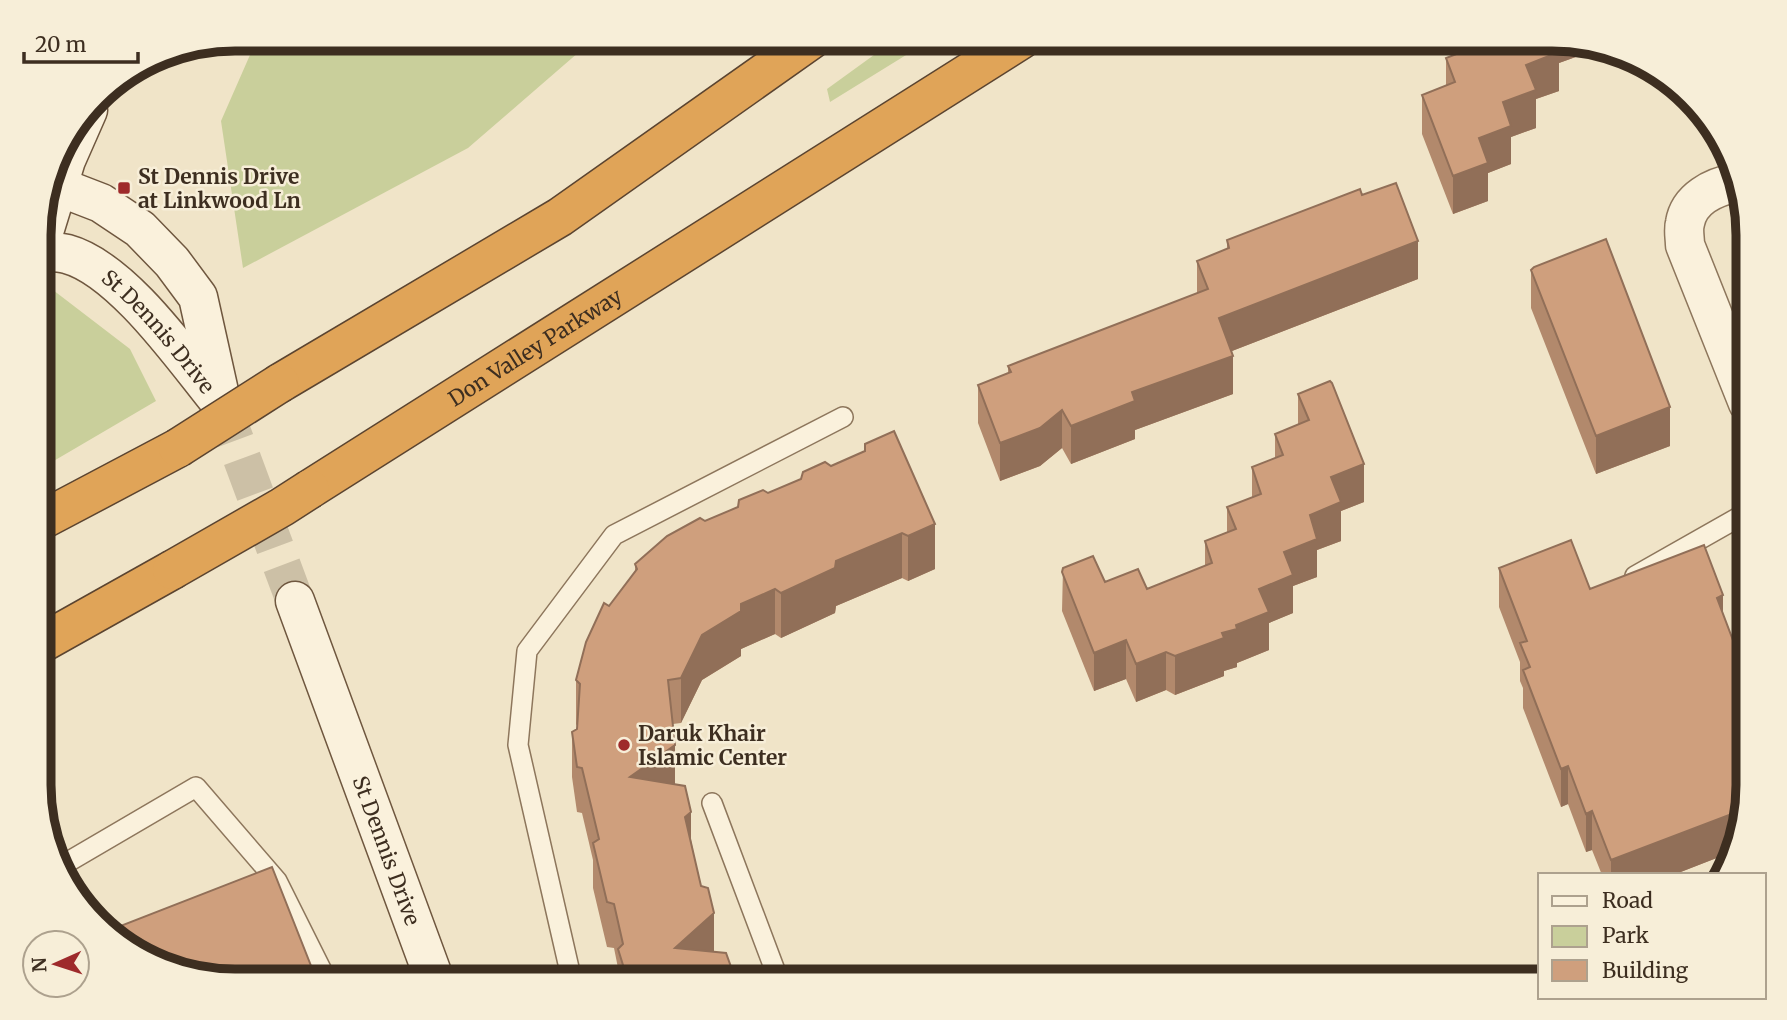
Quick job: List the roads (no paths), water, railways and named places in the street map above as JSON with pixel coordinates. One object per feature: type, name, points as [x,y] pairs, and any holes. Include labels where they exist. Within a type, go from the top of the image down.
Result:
[{"type":"highway","points":[[51,515],[178,448],[280,383],[560,217],[794,51]]},
{"type":"highway","name":"Don Valley Parkway","points":[[51,638],[282,507],[1001,51]]},
{"type":"street","points":[[1729,185],[1711,190],[1692,204],[1685,222],[1685,246],[1736,373]]},
{"type":"street","name":"St Dennis Drive","points":[[51,252],[68,254],[99,271],[128,293],[222,405],[198,297],[178,270],[140,229],[101,203],[57,188]]},
{"type":"street","name":"St Dennis Drive","points":[[295,601],[431,969]]},
{"type":"lane","points":[[569,969],[517,745],[527,651],[614,535],[843,417]]},
{"type":"lane","points":[[1625,581],[1736,519]]},
{"type":"lane","points":[[68,862],[196,787],[277,881],[321,969]]},
{"type":"lane","points":[[712,803],[774,969]]},
{"type":"tunnel","points":[[222,405],[295,601]]},
{"type":"place","name":"St Dennis Drive at Linkwood Ln","points":[[124,188]]},
{"type":"place","name":"Daruk Khair Islamic Center","points":[[624,745]]}]
